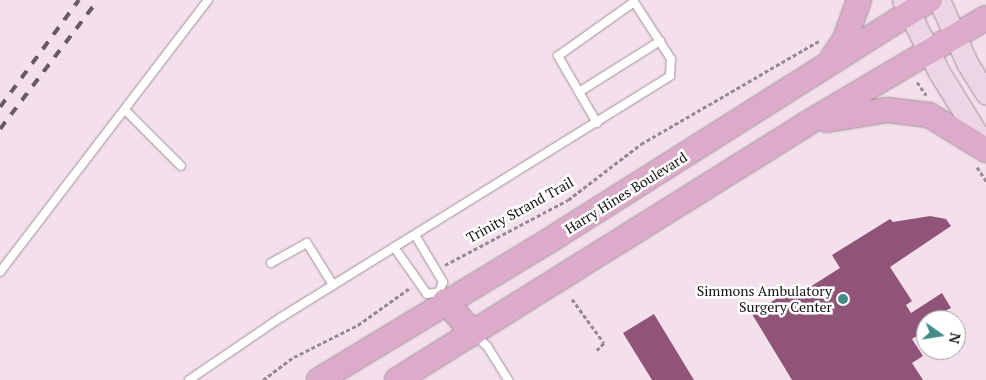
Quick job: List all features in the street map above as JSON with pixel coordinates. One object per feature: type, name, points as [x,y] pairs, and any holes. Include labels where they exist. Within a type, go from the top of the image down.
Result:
[{"type":"main road","points":[[831,61],[845,39],[859,0]]},
{"type":"main road","name":"Harry Hines Boulevard","points":[[319,380],[442,297],[666,168],[831,61],[906,7],[930,0]]},
{"type":"main road","points":[[939,0],[986,93]]},
{"type":"main road","points":[[906,7],[929,53],[986,149]]},
{"type":"main road","points":[[397,380],[806,124],[986,18]]},
{"type":"main road","points":[[806,124],[863,113],[913,112],[947,123],[986,149]]},
{"type":"main road","points":[[666,168],[686,200]]},
{"type":"main road","points":[[442,297],[473,333]]},
{"type":"lane","points":[[0,272],[208,0]]},
{"type":"lane","points":[[189,380],[394,247],[596,123],[670,76],[671,59],[634,1],[558,56],[596,123]]},
{"type":"lane","points":[[579,92],[660,41]]},
{"type":"lane","points":[[125,110],[180,166]]},
{"type":"lane","points":[[394,247],[428,294],[442,297],[444,282],[415,234]]},
{"type":"lane","points":[[271,264],[307,243],[334,285]]},
{"type":"lane","points":[[473,333],[487,346],[508,380]]},
{"type":"path","name":"Trinity Strand Trail","points":[[437,270],[568,200],[641,144],[828,36]]},
{"type":"path","points":[[914,76],[927,98]]},
{"type":"path","points":[[263,380],[294,357],[358,325],[419,282]]},
{"type":"path","points":[[572,299],[604,343],[597,350]]},
{"type":"building","name":"Simmons Ambulatory Surgery Center","points":[[930,216],[946,219],[951,226],[890,267],[912,301],[906,305],[911,313],[942,293],[951,308],[947,310],[916,310],[916,336],[912,339],[916,345],[917,360],[912,363],[923,380],[792,380],[752,314],[790,290],[794,297],[840,268],[832,255],[890,219],[893,222]]},
{"type":"building","points":[[654,314],[694,380],[652,380],[623,333]]},
{"type":"railway","points":[[0,107],[79,0]]},
{"type":"railway","points":[[0,129],[98,0]]},
{"type":"place","name":"Simmons Ambulatory Surgery Center","points":[[843,299]]}]
